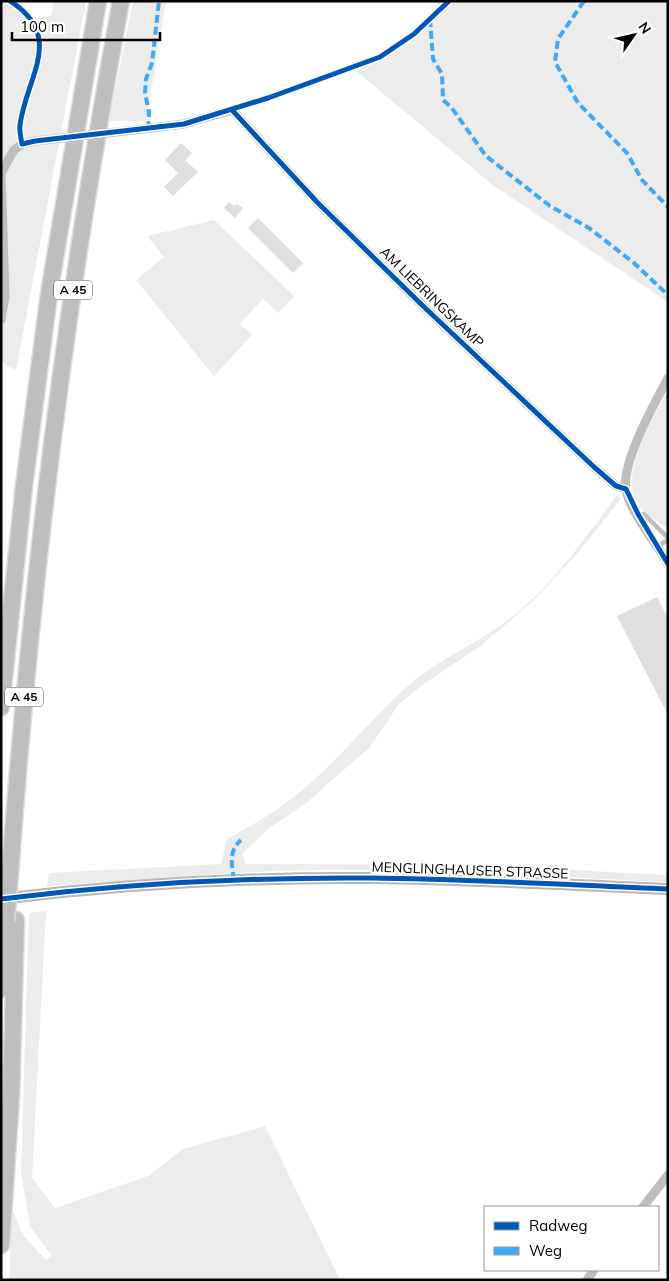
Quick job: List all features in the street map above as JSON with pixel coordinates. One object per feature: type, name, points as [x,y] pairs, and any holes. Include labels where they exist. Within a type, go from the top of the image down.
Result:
[{"type":"highway","name":"A 45","points":[[1,707],[24,486],[49,294],[98,1]]},
{"type":"highway","name":"A 45","points":[[1,989],[11,921],[11,869],[28,660],[50,452],[87,194],[121,1]]},
{"type":"highway","points":[[1,1245],[11,1096],[11,921]]},
{"type":"street","points":[[1,320],[6,296],[1,173],[6,161],[14,150],[22,144],[35,141],[184,124],[232,110]]},
{"type":"street","name":"AM LIEBRINGSKAMP","points":[[232,110],[286,171],[424,306],[594,467],[616,486],[626,489]]},
{"type":"street","points":[[668,378],[642,428],[632,458],[626,489],[638,514],[668,564]]},
{"type":"street","name":"MENGLINGHAUSER STRASSE","points":[[1,899],[141,885],[291,879],[380,878],[668,889]]},
{"type":"street","points":[[644,1206],[668,1175]]},
{"type":"lane","points":[[232,110],[380,57],[414,34],[449,1]]},
{"type":"lane","points":[[638,514],[644,514],[668,539],[658,546]]},
{"type":"shaded area","points":[[1,1],[10,1],[35,18],[51,16],[54,1],[86,1],[16,370],[1,362],[1,327],[7,314],[1,298]]},
{"type":"shaded area","points":[[133,1],[166,1],[146,121],[109,121]]},
{"type":"shaded area","points":[[435,1],[668,1],[668,302],[494,186],[356,71],[393,52],[412,39],[430,20],[439,7]]},
{"type":"shaded area","points":[[214,220],[294,296],[278,313],[263,299],[240,324],[252,335],[214,376],[136,280],[164,257],[147,236]]},
{"type":"shaded area","points":[[668,390],[668,529],[648,515],[638,505],[633,492],[632,478],[640,446]]},
{"type":"shaded area","points":[[617,495],[621,499],[576,555],[535,599],[482,645],[425,683],[399,704],[370,747],[305,804],[268,829],[242,854],[246,864],[472,865],[668,875],[668,882],[445,872],[312,870],[213,874],[47,886],[49,873],[221,864],[227,839],[274,812],[292,799],[329,766],[410,684],[446,659],[496,629],[524,607],[567,561]]},
{"type":"shaded area","points":[[46,911],[32,1178],[55,1208],[148,1176],[183,1149],[265,1126],[340,1280],[9,1280],[12,1209],[23,1235],[46,1260],[52,1256],[30,1226],[21,1173],[29,913]]},
{"type":"building","points":[[181,143],[192,153],[185,160],[198,172],[173,196],[164,187],[178,173],[165,160]]},
{"type":"building","points":[[229,202],[234,206],[237,204],[243,208],[235,218],[224,208]]},
{"type":"building","points":[[258,218],[303,263],[293,273],[248,228]]},
{"type":"building","points":[[657,597],[668,618],[668,715],[617,616]]},
{"type":"marked path","points":[[148,129],[149,112],[145,93],[146,79],[152,63],[159,1]]},
{"type":"marked path","points":[[584,1],[558,39],[555,62],[578,103],[627,153],[642,180],[668,207]]},
{"type":"marked path","points":[[430,19],[433,59],[442,74],[443,100],[451,107],[486,156],[550,206],[589,228],[634,263],[668,295]]},
{"type":"marked path","points":[[234,880],[233,854],[234,849],[241,840]]},
{"type":"cycle path","points":[[10,1],[27,15],[36,29],[39,43],[38,59],[20,125],[22,144],[184,124],[268,98],[380,57],[414,34],[449,1]]},
{"type":"cycle path","points":[[232,110],[317,202],[423,306],[594,467],[616,486],[626,489],[638,514],[668,564]]},
{"type":"cycle path","points":[[1,899],[185,882],[324,878],[444,880],[668,889]]}]
